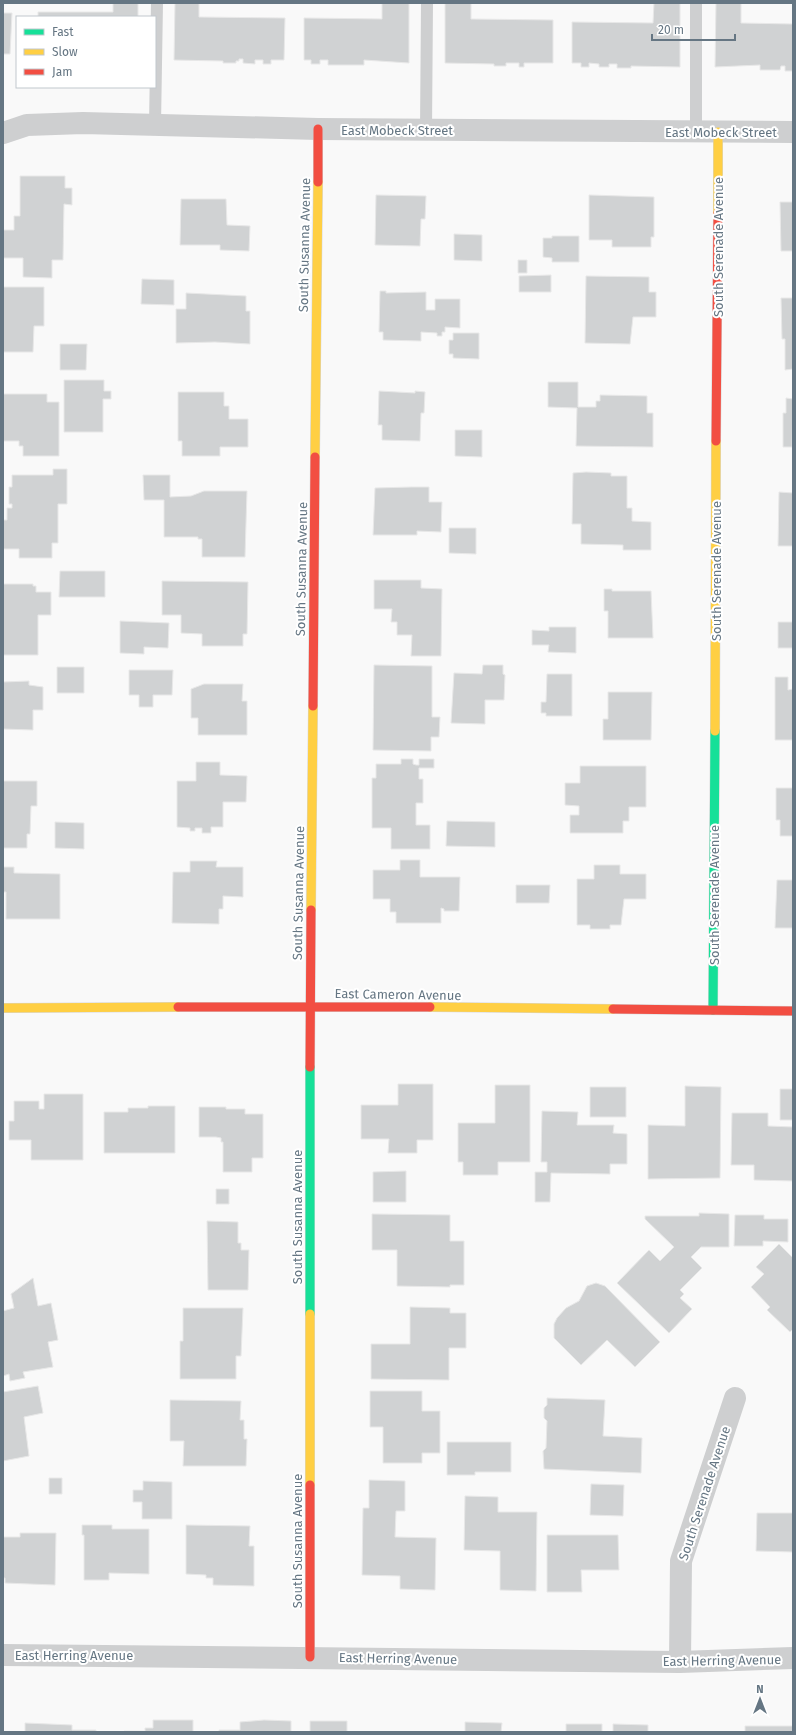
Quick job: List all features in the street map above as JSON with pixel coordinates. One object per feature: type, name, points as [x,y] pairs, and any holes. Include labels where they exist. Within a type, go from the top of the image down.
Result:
[{"type":"street","name":"East Mobeck Street","points":[[3,133],[27,125],[83,123],[318,129],[793,132]]},
{"type":"street","name":"South Susanna Avenue","points":[[310,1657],[310,1006],[318,129]]},
{"type":"street","name":"South Serenade Avenue","points":[[713,1010],[718,132]]},
{"type":"street","name":"East Cameron Avenue","points":[[3,1008],[310,1006],[793,1011]]},
{"type":"street","name":"South Serenade Avenue","points":[[680,1662],[681,1560],[735,1398]]},
{"type":"street","name":"East Herring Avenue","points":[[3,1655],[680,1662],[793,1658]]},
{"type":"lane","points":[[156,125],[157,3]]},
{"type":"lane","points":[[426,130],[427,3]]},
{"type":"lane","points":[[696,3],[696,132]]},
{"type":"building","points":[[113,3],[138,3],[138,16],[38,16],[38,12],[113,12]]},
{"type":"building","points":[[175,3],[199,3],[199,17],[285,18],[284,60],[271,60],[271,64],[263,64],[263,60],[255,60],[255,64],[243,63],[243,59],[239,59],[236,63],[223,63],[223,61],[174,60]]},
{"type":"building","points":[[382,3],[409,3],[409,63],[364,60],[364,65],[328,65],[328,60],[320,60],[320,64],[311,64],[311,60],[304,60],[304,18],[382,19]]},
{"type":"building","points":[[445,3],[471,3],[471,19],[553,20],[553,63],[524,63],[524,67],[519,67],[519,63],[506,63],[506,66],[494,66],[494,64],[445,63]]},
{"type":"building","points":[[654,3],[680,3],[680,67],[631,66],[631,68],[617,68],[617,64],[609,64],[609,67],[599,67],[599,64],[589,63],[589,67],[581,67],[581,63],[572,63],[572,22],[653,23]]},
{"type":"building","points":[[716,3],[741,3],[741,23],[793,24],[793,71],[785,71],[785,66],[781,66],[780,70],[760,70],[760,65],[715,67]]},
{"type":"building","points":[[3,13],[12,13],[10,54],[3,54]]},
{"type":"building","points":[[20,176],[65,176],[65,188],[72,188],[72,205],[64,204],[63,260],[52,260],[52,278],[23,277],[23,258],[3,258],[3,230],[14,230],[14,216],[20,216]]},
{"type":"building","points":[[376,195],[426,196],[425,219],[421,219],[420,246],[375,245]]},
{"type":"building","points":[[589,195],[654,197],[654,237],[651,237],[651,247],[612,247],[612,240],[589,240]]},
{"type":"building","points":[[181,199],[226,199],[227,225],[250,226],[249,251],[220,250],[220,245],[180,245]]},
{"type":"building","points":[[780,202],[793,202],[793,251],[781,251]]},
{"type":"building","points":[[454,234],[482,235],[482,261],[454,260]]},
{"type":"building","points":[[552,236],[579,236],[579,262],[552,262],[552,258],[543,257],[543,238],[552,238]]},
{"type":"building","points":[[518,260],[527,260],[527,273],[518,273]]},
{"type":"building","points":[[551,275],[551,292],[519,292],[519,276]]},
{"type":"building","points":[[586,276],[649,277],[649,292],[656,292],[656,317],[633,317],[630,344],[585,343]]},
{"type":"building","points":[[142,279],[174,280],[174,305],[141,304]]},
{"type":"building","points":[[3,287],[44,287],[44,326],[34,326],[33,352],[3,352]]},
{"type":"building","points":[[380,291],[386,291],[386,293],[426,292],[426,310],[435,310],[435,299],[460,299],[460,328],[445,327],[445,332],[442,332],[442,336],[437,336],[437,333],[421,332],[421,341],[383,340],[383,332],[379,332]]},
{"type":"building","points":[[186,293],[246,296],[246,311],[250,311],[250,344],[215,342],[176,343],[176,309],[186,309]]},
{"type":"building","points":[[781,298],[793,298],[793,369],[785,370],[785,339],[782,339]]},
{"type":"building","points":[[453,333],[479,333],[479,359],[453,358],[453,354],[449,354],[449,340],[453,340]]},
{"type":"building","points":[[60,344],[87,344],[86,370],[60,370]]},
{"type":"building","points":[[64,380],[104,380],[104,391],[111,391],[111,399],[103,399],[103,432],[64,432]]},
{"type":"building","points":[[548,382],[578,382],[578,407],[596,407],[596,401],[600,401],[600,395],[647,396],[647,413],[653,413],[653,447],[576,446],[577,408],[548,407]]},
{"type":"building","points":[[379,391],[415,393],[415,391],[425,392],[424,413],[421,413],[420,441],[382,440],[382,425],[378,425]]},
{"type":"building","points":[[178,392],[224,392],[224,406],[229,406],[229,419],[248,419],[248,447],[220,447],[220,456],[182,456],[182,441],[178,441]]},
{"type":"building","points":[[3,394],[47,394],[47,402],[59,402],[59,456],[23,456],[23,446],[19,446],[19,441],[3,441]]},
{"type":"building","points":[[786,398],[793,399],[792,447],[783,447],[783,413],[786,413]]},
{"type":"building","points":[[455,430],[482,430],[482,457],[455,456]]},
{"type":"building","points":[[53,469],[67,469],[67,504],[58,504],[58,543],[52,543],[52,558],[19,558],[19,549],[3,549],[3,520],[7,520],[7,508],[12,508],[12,504],[9,504],[9,487],[12,487],[12,475],[53,475]]},
{"type":"building","points":[[573,473],[611,473],[611,476],[627,476],[627,508],[632,508],[632,521],[651,522],[651,550],[623,550],[623,545],[581,544],[581,524],[572,524]]},
{"type":"building","points":[[143,475],[170,475],[170,497],[191,496],[204,491],[247,491],[245,557],[202,557],[202,539],[198,539],[198,537],[164,537],[164,500],[144,500]]},
{"type":"building","points":[[429,487],[429,502],[442,502],[441,532],[417,531],[417,535],[373,535],[375,488]]},
{"type":"building","points":[[779,492],[793,493],[793,546],[778,546]]},
{"type":"building","points":[[449,528],[476,528],[476,554],[449,553]]},
{"type":"building","points":[[60,571],[105,571],[105,597],[59,597]]},
{"type":"building","points":[[374,580],[421,580],[421,588],[442,589],[441,656],[411,656],[412,635],[397,635],[397,622],[391,622],[392,609],[374,609]]},
{"type":"building","points":[[162,581],[248,582],[247,634],[243,634],[243,646],[202,646],[202,634],[181,633],[181,615],[162,615]]},
{"type":"building","points":[[3,584],[33,584],[33,586],[36,586],[36,592],[51,592],[51,615],[38,615],[38,655],[3,655]]},
{"type":"building","points":[[604,589],[612,589],[612,591],[651,591],[653,638],[608,638],[608,611],[604,611]]},
{"type":"building","points":[[120,621],[169,623],[168,648],[144,647],[144,654],[120,653]]},
{"type":"building","points":[[778,622],[793,622],[793,648],[778,648]]},
{"type":"building","points":[[549,627],[576,627],[576,653],[548,652],[549,645],[532,645],[532,630],[549,631]]},
{"type":"building","points":[[374,665],[432,666],[432,717],[440,717],[439,737],[431,737],[431,751],[373,750]]},
{"type":"building","points":[[483,665],[503,665],[503,674],[505,675],[504,700],[485,700],[485,724],[451,723],[454,673],[482,674]]},
{"type":"building","points":[[57,667],[84,667],[84,693],[57,693]]},
{"type":"building","points":[[129,670],[173,670],[172,695],[153,695],[153,707],[139,707],[139,695],[129,695]]},
{"type":"building","points":[[547,674],[572,674],[572,716],[546,716],[546,713],[541,713],[541,702],[546,702]]},
{"type":"building","points":[[775,677],[788,677],[788,690],[793,689],[793,740],[775,740]]},
{"type":"building","points":[[29,681],[29,685],[43,687],[43,710],[33,710],[33,730],[3,729],[3,682]]},
{"type":"building","points":[[204,684],[243,684],[242,701],[247,701],[247,735],[198,735],[198,718],[191,718],[191,689]]},
{"type":"building","points":[[608,692],[652,692],[651,740],[603,740],[603,719],[608,719]]},
{"type":"building","points":[[401,759],[413,759],[413,764],[419,765],[419,759],[434,759],[434,768],[419,768],[419,779],[423,779],[423,803],[416,803],[416,825],[430,825],[430,849],[391,849],[391,828],[372,828],[372,778],[376,778],[376,764],[401,764]]},
{"type":"building","points":[[196,762],[220,762],[220,775],[247,776],[246,802],[223,802],[223,827],[211,827],[211,833],[202,833],[202,828],[195,828],[195,831],[190,831],[190,828],[177,827],[177,781],[196,781]]},
{"type":"building","points":[[580,766],[646,766],[646,807],[629,807],[629,821],[623,821],[623,833],[570,833],[570,815],[579,815],[579,806],[565,805],[565,783],[580,783]]},
{"type":"building","points":[[3,781],[37,781],[37,806],[31,806],[30,834],[27,834],[27,848],[3,848]]},
{"type":"building","points":[[776,788],[793,788],[793,836],[780,836],[780,820],[776,820]]},
{"type":"building","points":[[447,821],[495,822],[495,847],[446,846]]},
{"type":"building","points":[[55,822],[84,823],[84,849],[55,848]]},
{"type":"building","points":[[400,860],[420,860],[420,877],[460,877],[459,911],[444,911],[444,909],[441,908],[441,923],[396,923],[396,912],[390,912],[390,899],[373,899],[373,870],[400,870]]},
{"type":"building","points":[[190,861],[217,861],[216,867],[243,867],[243,897],[223,896],[223,909],[219,909],[219,924],[172,923],[173,872],[190,872]]},
{"type":"building","points":[[594,865],[620,865],[620,874],[646,874],[646,899],[624,899],[621,925],[610,925],[610,929],[590,929],[590,925],[577,925],[577,879],[594,879]]},
{"type":"building","points":[[3,867],[14,867],[14,873],[60,874],[60,919],[6,919],[6,892],[3,892]]},
{"type":"building","points":[[777,880],[793,880],[793,928],[775,928]]},
{"type":"building","points":[[516,885],[550,885],[549,903],[516,903]]},
{"type":"building","points":[[398,1084],[433,1084],[433,1140],[417,1140],[417,1153],[388,1153],[389,1139],[361,1139],[361,1105],[398,1105]]},
{"type":"building","points":[[495,1085],[530,1085],[530,1162],[498,1162],[498,1175],[463,1175],[463,1162],[458,1162],[458,1123],[495,1123]]},
{"type":"building","points":[[685,1086],[721,1087],[720,1178],[648,1179],[648,1125],[685,1126]]},
{"type":"building","points":[[590,1087],[626,1087],[626,1117],[590,1117]]},
{"type":"building","points":[[780,1089],[793,1089],[793,1120],[780,1120]]},
{"type":"building","points":[[44,1094],[83,1094],[83,1160],[31,1160],[31,1140],[9,1140],[9,1121],[14,1121],[14,1101],[39,1101],[39,1109],[44,1109]]},
{"type":"building","points":[[148,1106],[175,1106],[175,1153],[104,1153],[104,1112],[128,1112],[128,1108],[148,1108]]},
{"type":"building","points":[[199,1107],[245,1109],[245,1114],[263,1114],[263,1158],[252,1158],[252,1172],[223,1172],[223,1142],[221,1142],[221,1138],[199,1137]]},
{"type":"building","points":[[542,1111],[578,1112],[577,1125],[614,1125],[613,1133],[627,1134],[627,1164],[610,1164],[610,1174],[551,1173],[550,1202],[535,1202],[535,1172],[547,1172],[547,1162],[541,1162]]},
{"type":"building","points":[[732,1113],[768,1113],[768,1126],[793,1127],[793,1181],[754,1180],[754,1165],[731,1165]]},
{"type":"building","points":[[406,1171],[406,1202],[373,1202],[373,1172]]},
{"type":"building","points":[[216,1189],[229,1189],[229,1204],[216,1204]]},
{"type":"building","points":[[699,1213],[729,1214],[729,1247],[701,1247],[691,1257],[702,1268],[680,1290],[684,1294],[680,1298],[692,1309],[669,1333],[617,1283],[649,1250],[660,1261],[674,1247],[645,1219],[645,1216],[699,1216]]},
{"type":"building","points":[[372,1214],[450,1215],[450,1241],[464,1241],[464,1285],[450,1285],[450,1287],[397,1286],[397,1250],[372,1250]]},
{"type":"building","points":[[735,1215],[764,1215],[764,1219],[788,1219],[788,1242],[763,1241],[763,1246],[734,1246]]},
{"type":"building","points":[[207,1221],[238,1222],[238,1243],[241,1243],[241,1250],[249,1250],[248,1290],[208,1290]]},
{"type":"building","points":[[779,1244],[793,1258],[793,1329],[790,1332],[767,1310],[770,1307],[751,1287],[764,1274],[756,1267]]},
{"type":"building","points":[[33,1278],[38,1306],[51,1303],[58,1340],[48,1342],[53,1367],[23,1372],[25,1378],[10,1381],[9,1374],[3,1376],[3,1311],[14,1308],[11,1294]]},
{"type":"building","points":[[596,1283],[605,1286],[660,1342],[635,1367],[607,1340],[581,1365],[554,1338],[554,1324],[557,1318],[566,1308],[579,1301],[587,1286]]},
{"type":"building","points":[[410,1307],[450,1308],[450,1313],[466,1313],[466,1348],[449,1348],[449,1380],[371,1379],[371,1344],[410,1344]]},
{"type":"building","points":[[183,1308],[243,1308],[241,1356],[236,1356],[236,1379],[180,1379],[180,1341],[183,1341]]},
{"type":"building","points":[[38,1386],[43,1413],[24,1417],[29,1456],[3,1461],[3,1392]]},
{"type":"building","points":[[370,1391],[422,1391],[422,1411],[440,1411],[440,1453],[422,1453],[422,1463],[383,1463],[383,1427],[370,1427]]},
{"type":"building","points":[[547,1398],[605,1400],[603,1436],[642,1438],[641,1473],[544,1469],[543,1451],[546,1448],[547,1421],[544,1418],[544,1408],[547,1405]]},
{"type":"building","points":[[170,1400],[241,1401],[240,1420],[244,1420],[244,1439],[247,1439],[246,1466],[183,1466],[184,1441],[170,1441]]},
{"type":"building","points":[[447,1442],[511,1442],[511,1472],[475,1472],[475,1475],[447,1475]]},
{"type":"building","points":[[49,1478],[62,1478],[62,1494],[49,1494]]},
{"type":"building","points":[[369,1480],[405,1481],[405,1511],[396,1511],[395,1537],[436,1538],[435,1590],[400,1589],[400,1576],[362,1575],[363,1508],[369,1508]]},
{"type":"building","points":[[143,1481],[172,1482],[172,1519],[142,1519],[142,1502],[133,1502],[133,1490],[143,1490]]},
{"type":"building","points":[[591,1484],[624,1485],[623,1516],[590,1515]]},
{"type":"building","points":[[465,1496],[498,1497],[498,1512],[537,1512],[536,1591],[500,1590],[500,1551],[464,1550]]},
{"type":"building","points":[[757,1513],[793,1513],[793,1552],[756,1551]]},
{"type":"building","points":[[82,1525],[112,1525],[112,1529],[149,1529],[149,1574],[109,1573],[109,1580],[84,1580],[84,1535],[82,1535]]},
{"type":"building","points":[[186,1525],[250,1526],[249,1546],[254,1546],[254,1586],[213,1585],[213,1578],[206,1578],[206,1575],[186,1574]]},
{"type":"building","points":[[20,1533],[56,1533],[55,1585],[5,1583],[5,1578],[3,1578],[3,1537],[20,1537]]},
{"type":"building","points":[[547,1535],[618,1535],[619,1570],[581,1570],[582,1592],[547,1592]]},
{"type":"building","points":[[153,1720],[193,1720],[193,1732],[124,1732],[145,1731],[145,1728],[153,1728]]},
{"type":"building","points":[[264,1720],[291,1721],[291,1732],[219,1732],[219,1730],[240,1730],[240,1722]]},
{"type":"building","points":[[310,1721],[347,1721],[347,1732],[310,1732]]},
{"type":"building","points":[[465,1722],[502,1723],[501,1732],[465,1732]]},
{"type":"building","points":[[25,1723],[72,1725],[72,1730],[96,1730],[96,1732],[25,1732]]},
{"type":"building","points":[[566,1724],[602,1724],[602,1732],[566,1732]]},
{"type":"building","points":[[613,1724],[648,1725],[648,1732],[613,1732]]},
{"type":"building","points":[[745,1726],[793,1726],[793,1732],[745,1732]]},
{"type":"traffic: fast","points":[[713,1010],[715,731]]},
{"type":"traffic: fast","points":[[310,1067],[310,1314]]},
{"type":"traffic: slow","points":[[718,132],[718,213]]},
{"type":"traffic: slow","points":[[315,457],[318,182]]},
{"type":"traffic: slow","points":[[715,731],[716,441]]},
{"type":"traffic: slow","points":[[311,910],[313,706]]},
{"type":"traffic: slow","points":[[3,1008],[178,1007]]},
{"type":"traffic: slow","points":[[430,1007],[613,1009]]},
{"type":"traffic: slow","points":[[310,1314],[310,1485]]},
{"type":"traffic: jam","points":[[318,129],[318,182]]},
{"type":"traffic: jam","points":[[716,441],[718,213]]},
{"type":"traffic: jam","points":[[313,706],[315,457]]},
{"type":"traffic: jam","points":[[310,1067],[311,910]]},
{"type":"traffic: jam","points":[[178,1007],[430,1007]]},
{"type":"traffic: jam","points":[[613,1009],[793,1011]]},
{"type":"traffic: jam","points":[[310,1485],[310,1657]]}]
